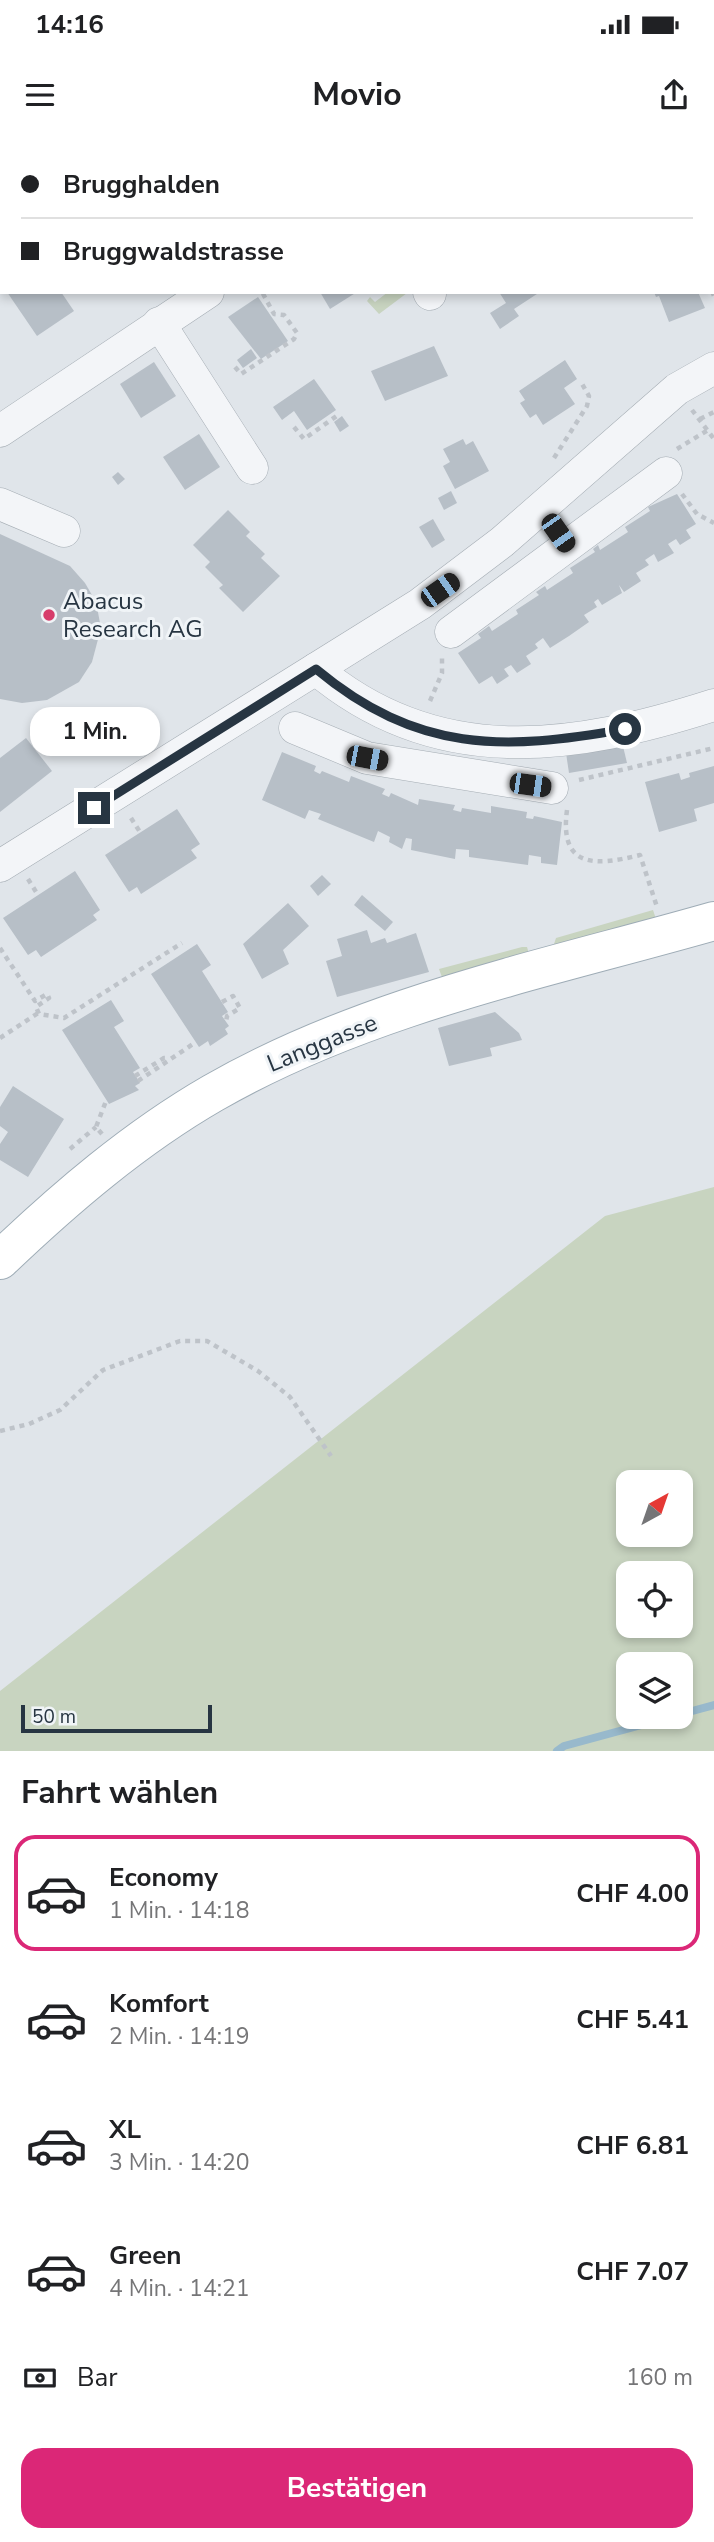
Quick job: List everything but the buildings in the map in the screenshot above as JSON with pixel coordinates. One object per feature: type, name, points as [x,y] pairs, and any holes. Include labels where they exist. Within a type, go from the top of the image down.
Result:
[{"type":"main road","name":"Langgasse","points":[[0,1260],[97,1174],[147,1136],[212,1094],[264,1066],[381,1018],[704,924]]},
{"type":"street","points":[[0,431],[205,294]]},
{"type":"street","points":[[159,323],[252,468]]},
{"type":"street","points":[[0,866],[460,576],[677,389],[714,368]]},
{"type":"street","points":[[446,643],[567,546],[666,473]]},
{"type":"street","points":[[0,504],[64,531]]},
{"type":"street","points":[[541,508],[567,546]]},
{"type":"street","points":[[316,669],[384,716],[468,740],[513,744],[555,742],[625,729],[714,705]]},
{"type":"street","points":[[367,758],[384,716]]},
{"type":"street","points":[[295,728],[367,758],[560,785]]},
{"type":"path","points":[[235,367],[241,374],[294,339],[296,333],[284,315],[274,314],[263,294]]},
{"type":"path","points":[[552,465],[555,452],[587,406],[589,396],[581,382]]},
{"type":"path","points":[[677,389],[714,439]]},
{"type":"path","points":[[700,419],[714,412]]},
{"type":"path","points":[[294,427],[304,439],[338,415]]},
{"type":"path","points":[[691,440],[708,430]]},
{"type":"path","points":[[666,473],[697,514],[714,523]]},
{"type":"path","points":[[422,729],[442,673],[446,643]]},
{"type":"path","points":[[560,785],[714,748]]},
{"type":"path","points":[[577,855],[592,862],[616,861],[640,855],[659,913]]},
{"type":"path","points":[[0,1038],[38,1013],[64,1018],[182,943]]},
{"type":"path","points":[[0,948],[35,1001],[47,994],[50,999],[36,1007],[38,1013]]},
{"type":"path","points":[[222,1002],[233,996],[240,1008],[227,1017],[226,1022]]},
{"type":"path","points":[[136,1078],[166,1064],[169,1058],[195,1042]]},
{"type":"path","points":[[70,1149],[96,1127],[106,1101]]},
{"type":"path","points":[[96,1127],[107,1140]]},
{"type":"path","points":[[0,1432],[29,1424],[60,1410],[103,1370],[123,1361],[180,1341],[207,1341],[258,1371],[290,1397],[331,1456]]},
{"type":"green space","points":[[385,294],[406,294],[379,314],[367,301],[370,297],[375,302]]},
{"type":"green space","points":[[653,910],[656,919],[556,946],[554,944],[556,938]]},
{"type":"green space","points":[[527,947],[529,954],[443,980],[439,969]]},
{"type":"green space","points":[[714,1187],[714,1751],[0,1751],[0,1691],[605,1216]]},
{"type":"waterway","points":[[693,1711],[714,1705]]},
{"type":"waterway","points":[[557,1751],[564,1746],[627,1729]]},
{"type":"place","name":"Abacus Research AG","points":[[49,615]]},
{"type":"route","points":[[94,808],[316,669],[384,716],[468,740],[513,744],[555,742],[625,729]]}]
